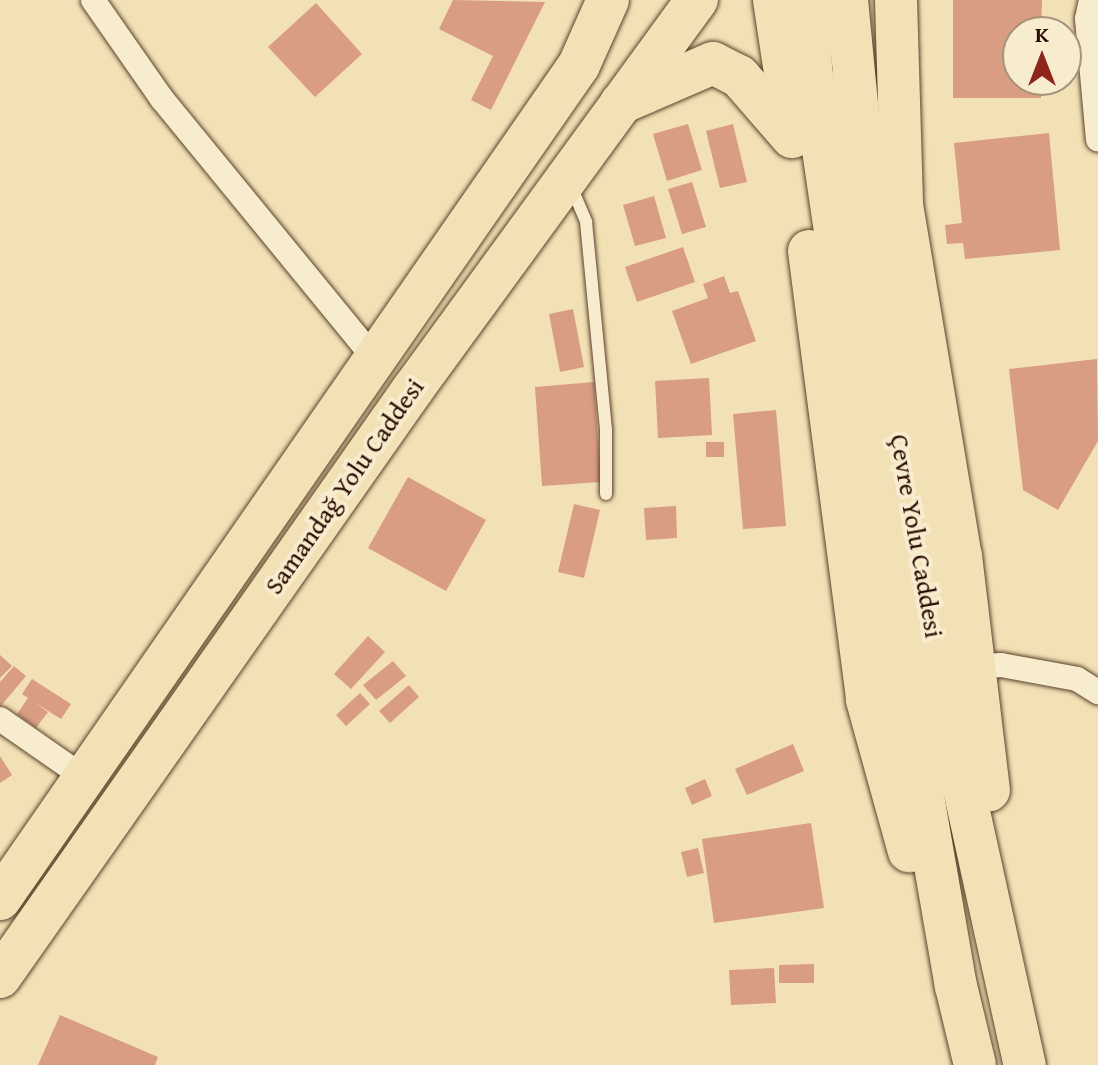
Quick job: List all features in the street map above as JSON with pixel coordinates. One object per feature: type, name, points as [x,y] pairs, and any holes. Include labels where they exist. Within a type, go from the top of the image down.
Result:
[{"type":"highway","name":"Samandağ Yolu Caddesi","points":[[0,899],[82,776],[377,362],[579,65],[608,0]]},
{"type":"highway","name":"Samandağ Yolu Caddesi","points":[[0,977],[566,179],[697,0]]},
{"type":"highway","points":[[774,0],[867,700],[925,908],[956,986]]},
{"type":"highway","name":"Çevre Yolu Caddesi","points":[[809,0],[811,68],[889,599],[956,986],[975,1065]]},
{"type":"highway","name":"Çevre Yolu Caddesi","points":[[847,0],[848,46],[873,271],[920,559],[946,707],[1025,1065]]},
{"type":"highway","points":[[896,0],[902,205],[961,556],[1005,906],[1005,978]]},
{"type":"highway","points":[[621,103],[713,63],[739,76],[794,140]]},
{"type":"street","points":[[96,1],[162,99],[377,362]]},
{"type":"street","points":[[1089,10],[1098,139]]},
{"type":"street","points":[[973,667],[1001,665],[1077,679],[1098,692]]},
{"type":"street","points":[[0,719],[82,776]]},
{"type":"lane","points":[[566,179],[586,222],[606,430],[606,494]]},
{"type":"building","points":[[453,0],[545,2],[491,110],[471,100],[493,56],[439,29]]},
{"type":"building","points":[[953,0],[1042,0],[1042,16],[1002,16],[1002,96],[1041,98],[953,98]]},
{"type":"building","points":[[316,3],[362,54],[315,97],[268,47]]},
{"type":"building","points":[[688,124],[702,170],[667,181],[653,134]]},
{"type":"building","points":[[733,124],[747,182],[720,188],[706,131]]},
{"type":"building","points":[[1049,133],[1060,250],[965,259],[963,243],[947,244],[945,225],[962,223],[954,143]]},
{"type":"building","points":[[692,182],[706,227],[682,234],[668,189]]},
{"type":"building","points":[[654,196],[666,238],[635,246],[623,205]]},
{"type":"building","points":[[683,247],[695,282],[637,302],[625,267]]},
{"type":"building","points":[[724,276],[730,293],[738,291],[756,341],[691,364],[672,311],[708,298],[703,284]]},
{"type":"building","points":[[573,309],[584,367],[560,372],[549,314]]},
{"type":"building","points":[[1097,359],[1098,441],[1058,510],[1023,490],[1009,369]]},
{"type":"building","points":[[709,378],[712,435],[658,438],[655,381]]},
{"type":"building","points":[[594,382],[601,482],[542,486],[535,387]]},
{"type":"building","points":[[776,410],[786,526],[743,529],[733,414]]},
{"type":"building","points":[[706,442],[724,442],[724,457],[706,457]]},
{"type":"building","points":[[408,477],[486,520],[446,591],[368,548]]},
{"type":"building","points":[[574,504],[600,510],[584,578],[558,572]]},
{"type":"building","points":[[676,506],[677,538],[646,540],[644,508]]},
{"type":"building","points":[[368,636],[385,652],[351,689],[334,674]]},
{"type":"building","points":[[0,655],[12,666],[0,678]]},
{"type":"building","points":[[393,661],[406,676],[376,700],[363,685]]},
{"type":"building","points":[[14,666],[26,676],[0,707],[0,682]]},
{"type":"building","points":[[32,679],[71,704],[61,719],[34,702],[48,712],[36,728],[17,714],[28,698],[22,694]]},
{"type":"building","points":[[409,685],[419,697],[390,723],[379,711]]},
{"type":"building","points":[[360,693],[370,704],[346,726],[336,715]]},
{"type":"building","points":[[793,744],[804,771],[747,795],[735,769]]},
{"type":"building","points":[[0,756],[12,775],[0,783]]},
{"type":"building","points":[[705,779],[712,796],[692,805],[685,788]]},
{"type":"building","points":[[811,823],[824,908],[714,923],[702,839]]},
{"type":"building","points":[[698,848],[704,873],[687,877],[681,852]]},
{"type":"building","points":[[814,964],[814,983],[779,983],[779,965]]},
{"type":"building","points":[[774,968],[776,1003],[731,1005],[729,970]]},
{"type":"building","points":[[60,1015],[158,1057],[155,1065],[38,1065]]}]
